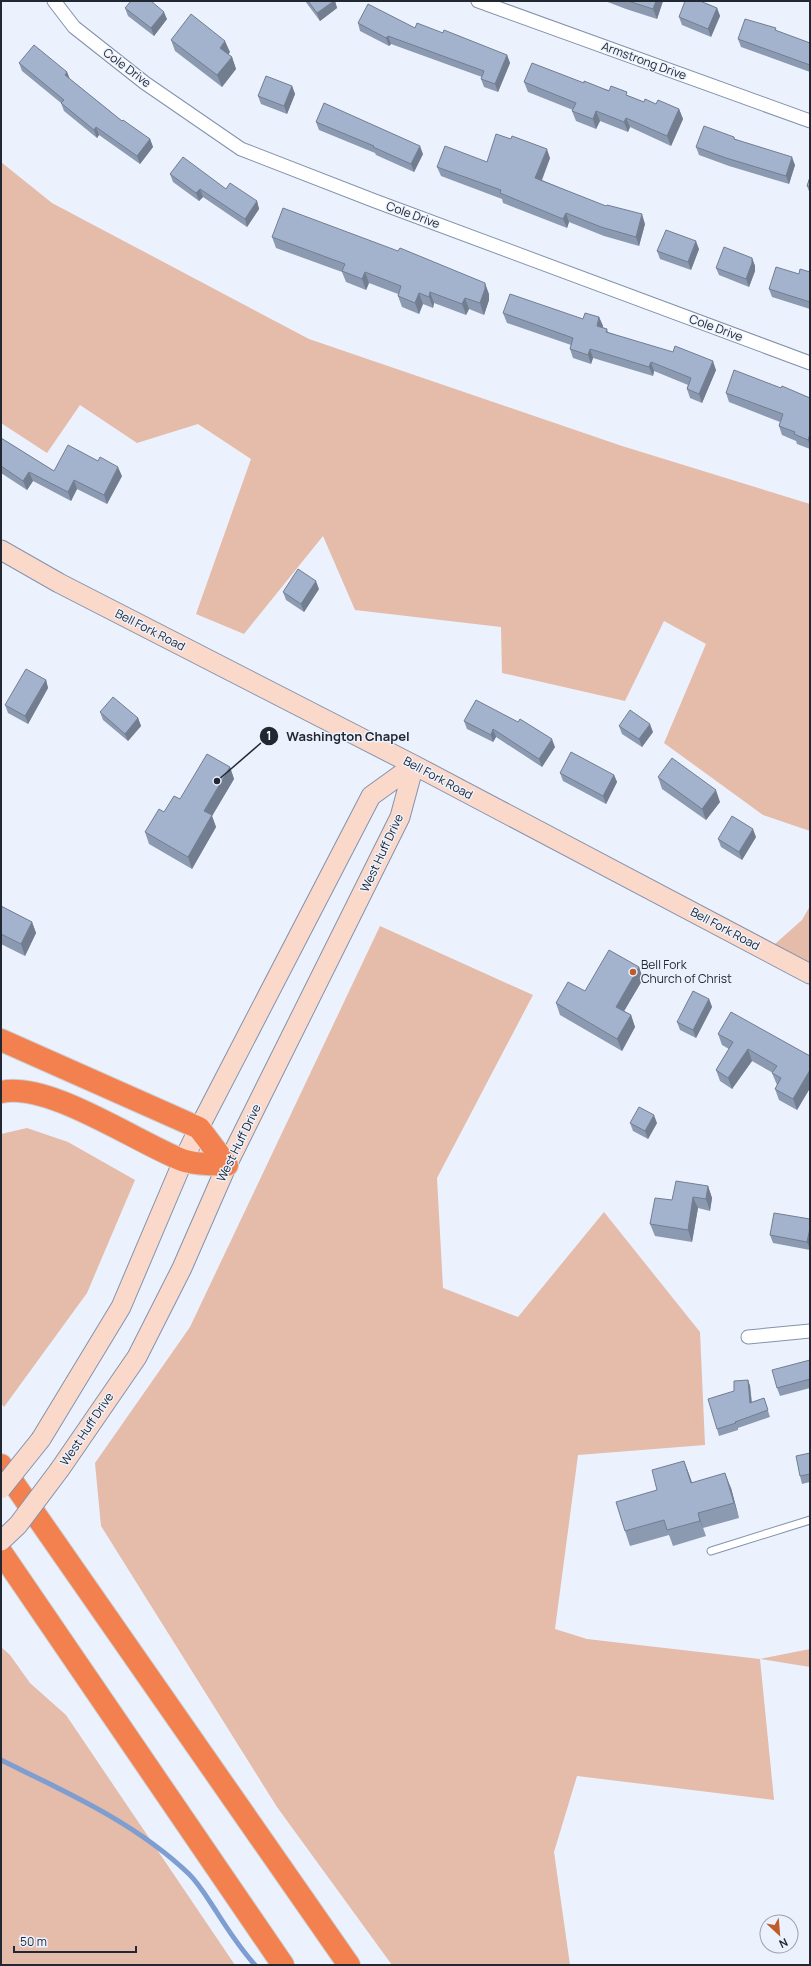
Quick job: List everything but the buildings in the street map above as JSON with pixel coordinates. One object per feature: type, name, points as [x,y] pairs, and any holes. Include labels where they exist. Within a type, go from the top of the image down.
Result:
[{"type":"highway","points":[[1,1040],[199,1128],[227,1165]]},
{"type":"highway","points":[[1,1092],[10,1090],[53,1098],[183,1161],[227,1165]]},
{"type":"highway","points":[[1,1465],[349,1965]]},
{"type":"highway","points":[[1,1552],[283,1965]]},
{"type":"main road","name":"Bell Fork Road","points":[[1,550],[59,584],[414,765],[810,974]]},
{"type":"main road","points":[[1,1489],[41,1439],[120,1307],[183,1161],[199,1128],[372,796],[414,765]]},
{"type":"main road","name":"West Huff Drive","points":[[1,1541],[18,1525],[60,1468],[137,1356],[182,1268],[227,1165],[400,817],[414,765]]},
{"type":"street","name":"Cole Drive","points":[[54,1],[74,27],[145,83],[241,149],[375,201],[810,363]]},
{"type":"street","name":"Armstrong Drive","points":[[478,1],[810,121]]},
{"type":"street","points":[[748,1337],[810,1331]]},
{"type":"lane","points":[[711,1551],[810,1520]]},
{"type":"shaded area","points":[[1,162],[52,203],[309,339],[622,446],[810,504],[810,831],[763,815],[664,743],[706,644],[664,621],[625,701],[502,673],[501,627],[355,610],[323,536],[244,634],[196,614],[251,459],[198,424],[137,443],[80,405],[47,453],[1,423]]},
{"type":"shaded area","points":[[810,906],[810,971],[767,951],[802,920]]},
{"type":"shaded area","points":[[380,926],[533,995],[437,1178],[443,1288],[518,1317],[604,1212],[700,1332],[705,1445],[578,1455],[555,1629],[587,1639],[760,1659],[774,1800],[577,1776],[554,1852],[570,1965],[392,1965],[277,1807],[101,1526],[95,1463],[190,1327]]},
{"type":"shaded area","points":[[27,1128],[68,1142],[135,1180],[87,1293],[4,1407],[1,1403],[1,1134]]},
{"type":"shaded area","points":[[1,1647],[10,1655],[30,1683],[66,1715],[235,1965],[1,1965]]},
{"type":"shaded area","points":[[810,1649],[810,1667],[760,1659]]},
{"type":"waterway","points":[[1,1760],[100,1810],[146,1839],[168,1856],[197,1883],[234,1939],[255,1965]]},
{"type":"place","name":"Washington Chapel","points":[[217,781]]},
{"type":"place","name":"Bell Fork Church of Christ","points":[[633,972]]}]
